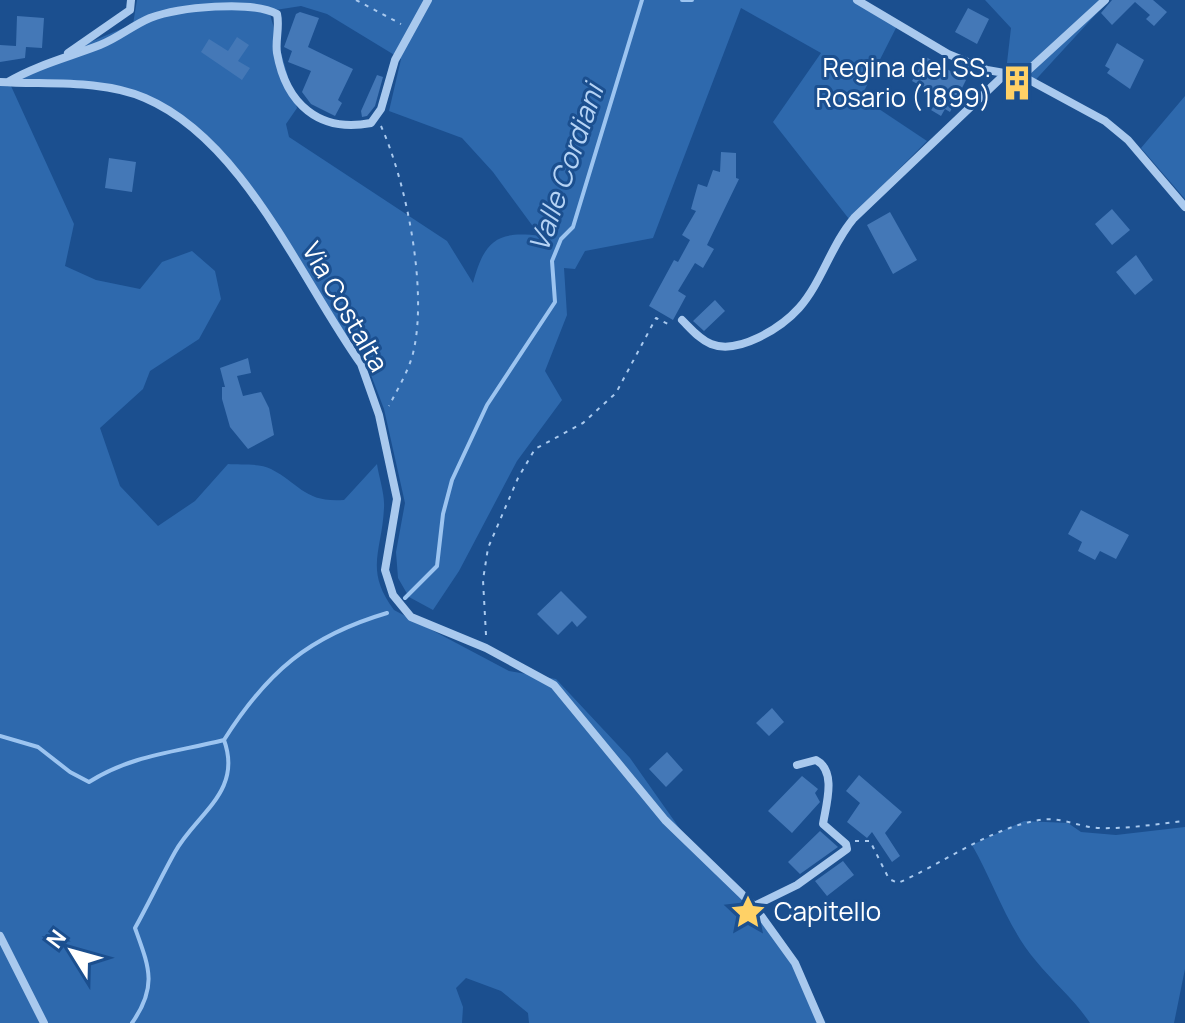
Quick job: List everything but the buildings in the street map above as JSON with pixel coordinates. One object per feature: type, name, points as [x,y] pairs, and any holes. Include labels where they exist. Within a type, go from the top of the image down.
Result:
[{"type":"street","points":[[61,58],[87,38],[115,23],[130,10],[131,0]]},
{"type":"street","points":[[4,82],[105,43],[149,19],[190,6],[263,7],[277,14],[277,52],[302,109],[327,122],[361,125],[377,118],[395,60],[428,0]]},
{"type":"street","points":[[857,0],[948,54],[1004,75],[1022,76],[1105,121],[1128,140],[1185,207]]},
{"type":"street","points":[[1022,76],[1105,0]]},
{"type":"street","points":[[682,320],[703,339],[725,346],[752,340],[785,320],[807,297],[842,232],[854,218],[1004,75]]},
{"type":"street","name":"Via Costalta","points":[[4,82],[82,86],[143,97],[165,108],[195,132],[243,179],[313,287],[333,326],[361,364],[379,415],[397,499],[385,570],[393,595],[411,617],[486,648],[554,685],[665,820],[754,906],[795,963],[821,1023]]},
{"type":"street","points":[[754,906],[830,863],[847,849],[846,844],[823,824],[828,775],[824,764],[816,760],[797,765]]},
{"type":"street","points":[[0,936],[44,1023]]},
{"type":"path","points":[[356,0],[413,30]]},
{"type":"path","points":[[377,118],[405,208],[418,320],[413,353],[397,390],[379,415]]},
{"type":"path","points":[[486,648],[483,580],[488,548],[535,449],[583,423],[616,393],[656,318],[669,325],[682,320]]},
{"type":"path","points":[[846,844],[861,839],[870,841],[889,879],[898,883],[950,854],[1037,820],[1058,819],[1095,828],[1134,828],[1185,821]]},
{"type":"shaded area","points":[[137,0],[857,0],[899,22],[861,97],[927,141],[849,219],[773,122],[821,53],[741,8],[653,238],[585,251],[575,269],[564,268],[567,315],[545,371],[562,400],[517,461],[459,571],[433,610],[409,597],[398,578],[396,552],[405,503],[384,409],[366,362],[357,343],[330,322],[233,167],[188,121],[158,100],[100,87],[11,86],[74,224],[65,266],[96,280],[140,289],[162,262],[192,251],[215,271],[221,299],[199,339],[150,371],[143,389],[100,428],[120,486],[158,526],[195,501],[228,464],[266,467],[320,499],[344,500],[377,464],[384,503],[377,571],[385,596],[394,610],[509,671],[556,679],[630,758],[692,846],[760,908],[790,952],[826,1023],[529,1023],[528,1013],[501,991],[466,978],[456,988],[463,1007],[462,1023],[0,1023],[0,85],[11,85],[88,43],[133,24]],"holes":[[[301,6],[327,14],[401,59],[389,111],[462,138],[493,172],[540,236],[513,235],[494,242],[482,258],[473,283],[447,241],[289,137],[286,124],[297,108],[269,11]]]},
{"type":"shaded area","points":[[985,0],[1109,0],[1029,87],[1005,80],[1011,28]]},
{"type":"shaded area","points":[[1185,96],[1185,199],[1141,148]]},
{"type":"shaded area","points":[[1024,821],[1068,823],[1081,832],[1116,835],[1185,827],[1185,969],[1174,1023],[1090,1023],[1026,948],[972,845]]},
{"type":"waterway","name":"Valle Cordiani","points":[[405,598],[437,566],[443,514],[452,480],[487,405],[555,302],[552,261],[561,239],[573,227],[642,0]]},
{"type":"waterway","name":"Valle Cordiani","points":[[682,0],[692,0]]},
{"type":"waterway","name":"Valle Cordiani","points":[[132,1023],[148,987],[147,965],[135,928],[175,852],[222,788],[228,758],[224,740],[257,695],[292,660],[335,633],[387,613]]},
{"type":"waterway","points":[[0,736],[38,747],[70,772],[89,782],[138,760],[224,740]]},
{"type":"place","name":"Regina del SS. Rosario (1899)","points":[[1017,83]]},
{"type":"place","name":"Capitello","points":[[748,912]]}]
